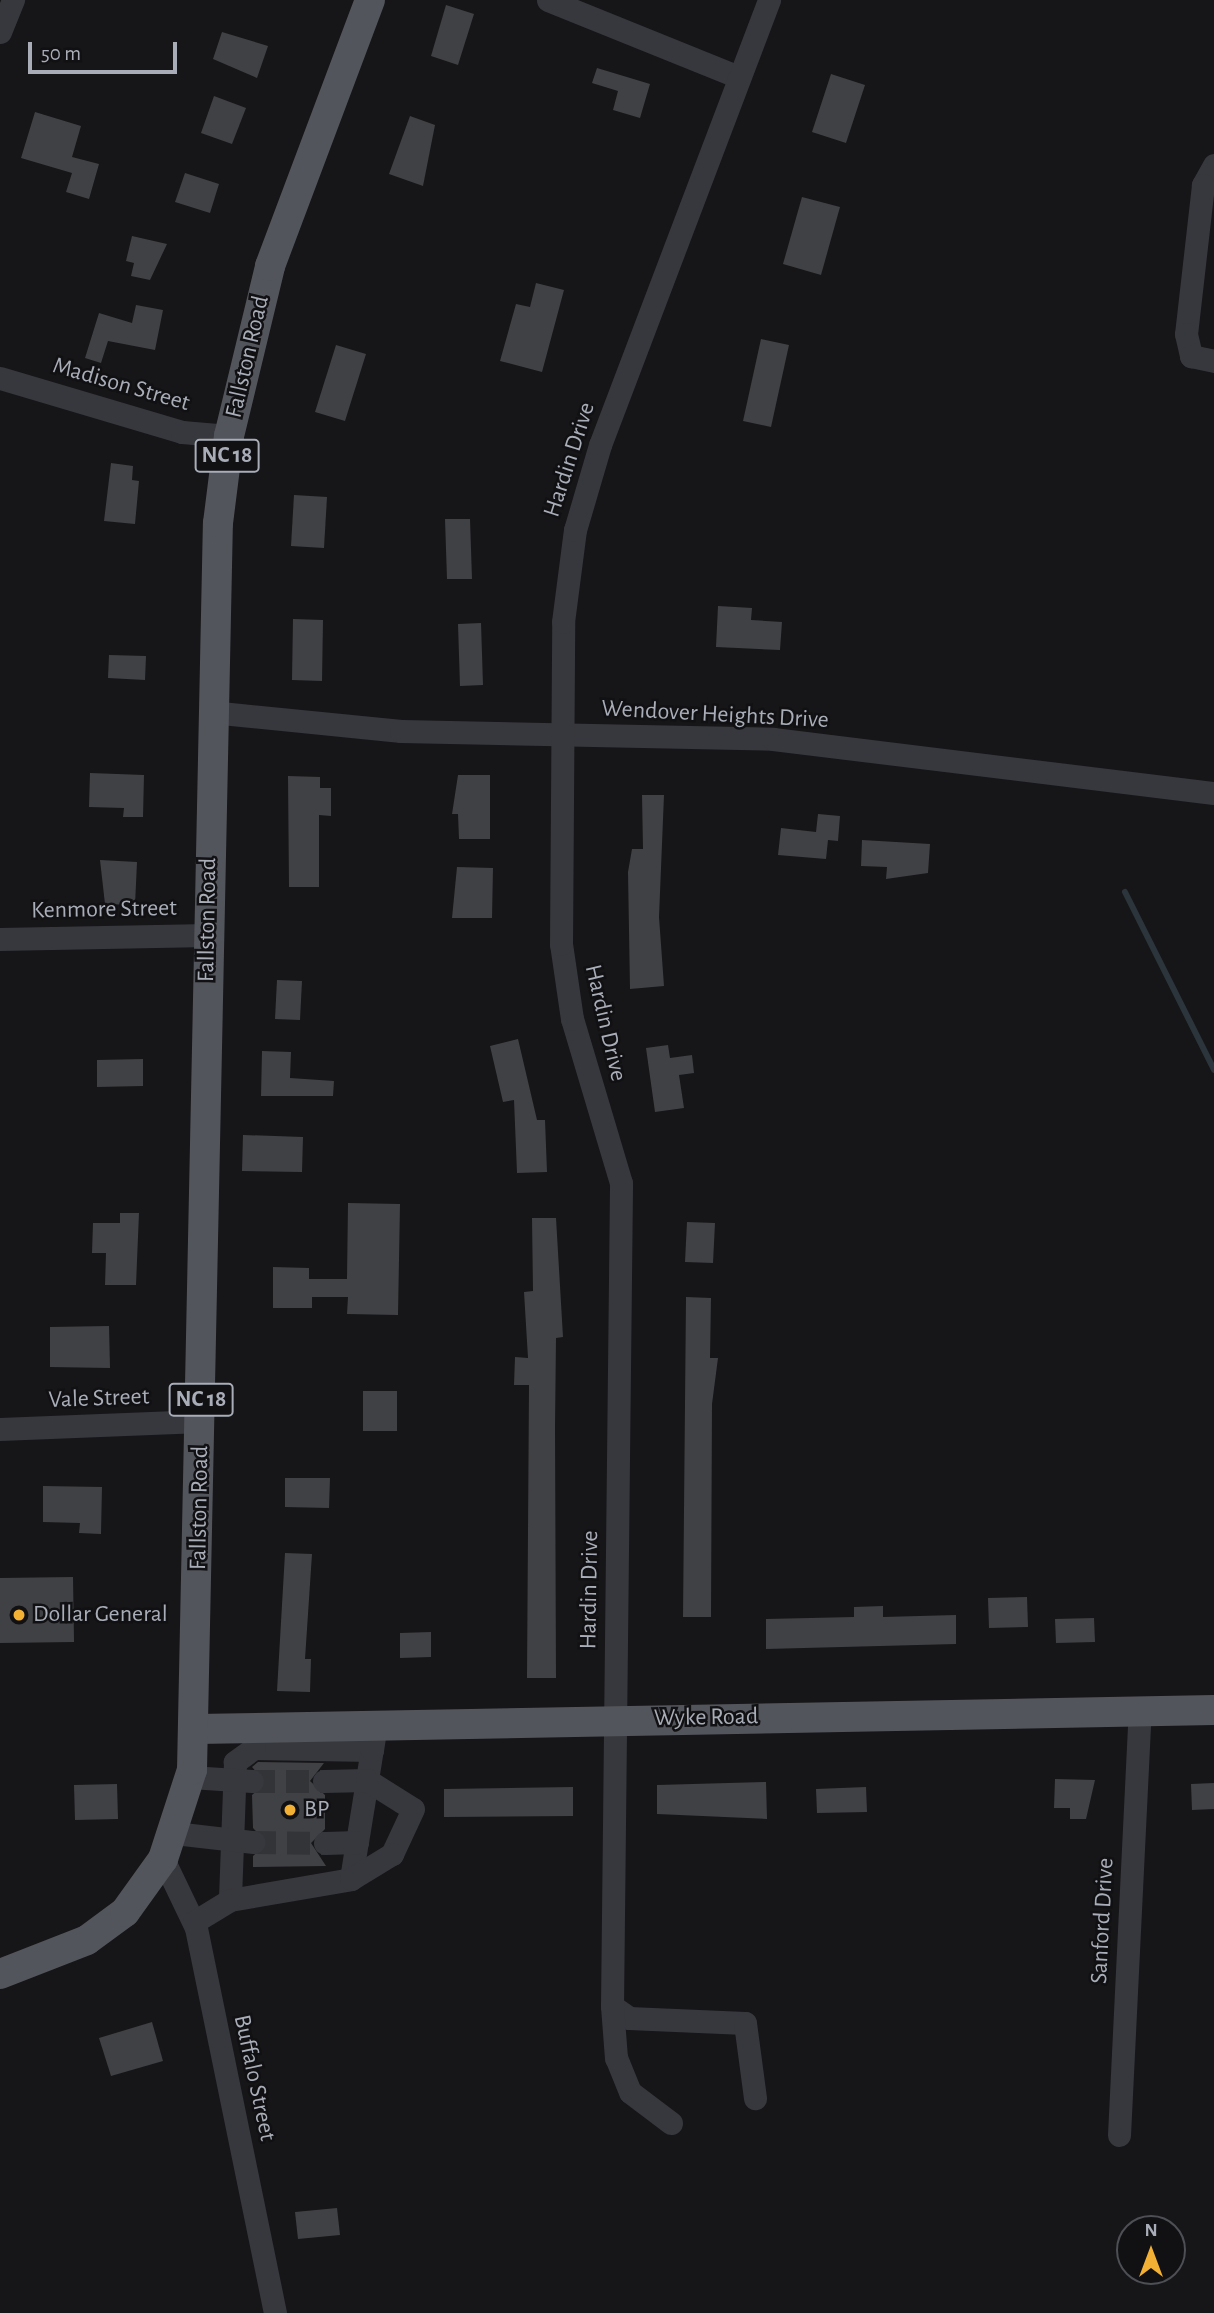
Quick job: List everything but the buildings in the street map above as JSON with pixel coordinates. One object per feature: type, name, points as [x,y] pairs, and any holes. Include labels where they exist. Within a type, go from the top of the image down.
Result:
[{"type":"main road","name":"Fallston Road","points":[[168,1846],[190,1777],[197,1729],[213,596],[229,436],[270,265],[370,0]]},
{"type":"main road","name":"Wyke Road","points":[[197,1729],[290,1738],[374,1738],[615,1720],[1214,1710]]},
{"type":"main road","name":"NC 18","points":[[0,1974],[100,1932],[139,1896],[168,1846]]},
{"type":"street","points":[[0,32],[13,0]]},
{"type":"street","points":[[548,0],[739,77]]},
{"type":"street","name":"Hardin Drive","points":[[671,2123],[630,2092],[616,2058],[612,2006],[621,1183],[572,1019],[561,944],[565,735],[563,622],[575,530],[769,0]]},
{"type":"street","points":[[1214,165],[1203,185],[1186,334],[1191,356],[1214,361]]},
{"type":"street","name":"Madison Street","points":[[0,378],[182,432],[229,436]]},
{"type":"street","name":"Wendover Heights Drive","points":[[211,712],[401,731],[773,739],[1214,793]]},
{"type":"street","name":"Kenmore Street","points":[[0,939],[208,935]]},
{"type":"street","name":"Vale Street","points":[[0,1429],[201,1422]]},
{"type":"street","name":"Sanford Drive","points":[[1119,2135],[1140,1710]]},
{"type":"street","points":[[230,1900],[243,1843],[243,1782],[235,1762],[254,1748],[290,1738]]},
{"type":"street","points":[[351,1879],[374,1738]]},
{"type":"street","points":[[190,1777],[243,1782]]},
{"type":"street","points":[[194,1922],[230,1900],[351,1879],[392,1854],[413,1809],[367,1780],[324,1781]]},
{"type":"street","points":[[325,1843],[357,1842]]},
{"type":"street","points":[[168,1846],[243,1843]]},
{"type":"street","name":"Buffalo Street","points":[[168,1846],[194,1922],[275,2313]]},
{"type":"street","points":[[612,2006],[629,2018],[745,2023],[755,2098]]},
{"type":"waterway","points":[[1125,892],[1214,1070]]},
{"type":"tunnel","points":[[252,1781],[324,1781]]},
{"type":"tunnel","points":[[253,1842],[325,1843]]},
{"type":"place","name":"Dollar General","points":[[19,1615]]},
{"type":"place","name":"BP","points":[[290,1810]]}]
